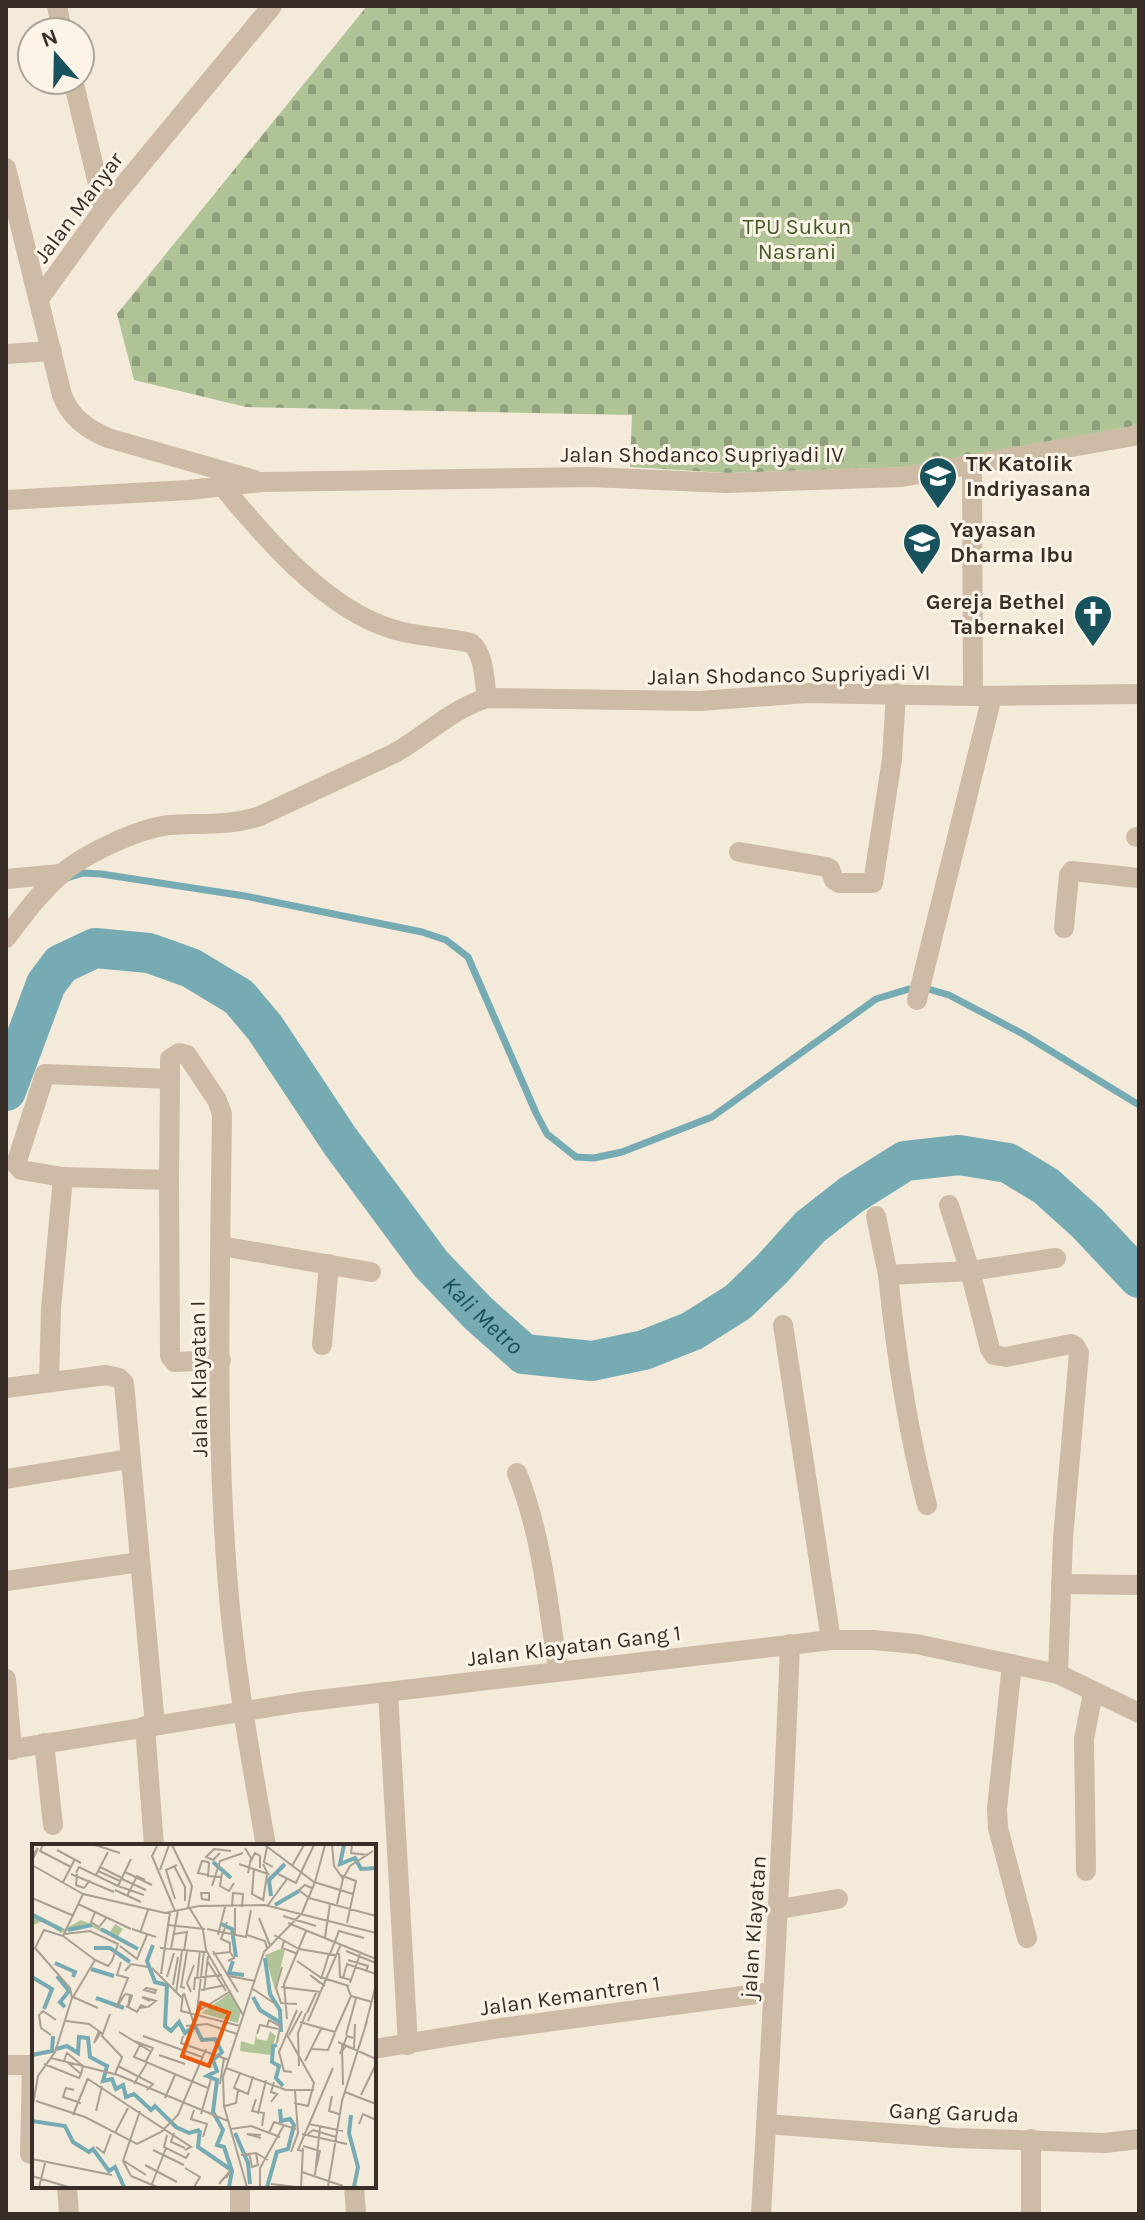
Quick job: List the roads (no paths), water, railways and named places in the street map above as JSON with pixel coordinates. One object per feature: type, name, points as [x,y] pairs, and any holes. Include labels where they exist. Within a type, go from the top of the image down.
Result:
[{"type":"street","name":"Jalan Manyar","points":[[262,482],[94,432],[66,406],[39,299],[104,209],[272,6]]},
{"type":"street","points":[[77,96],[104,209]]},
{"type":"street","points":[[6,168],[39,299]]},
{"type":"street","points":[[6,354],[52,351]]},
{"type":"street","name":"Jalan Shodanco Supriyadi IV","points":[[262,482],[591,477],[726,483],[902,477],[1139,435]]},
{"type":"street","points":[[920,989],[983,696],[972,466]]},
{"type":"street","points":[[6,500],[262,482]]},
{"type":"street","points":[[6,938],[60,874],[115,842],[166,826],[241,823],[273,811],[395,753],[416,741],[449,714],[487,698],[481,660],[477,648],[471,643],[393,630],[342,606],[261,532],[223,487]]},
{"type":"street","name":"Jalan Shodanco Supriyadi VI","points":[[487,698],[700,701],[807,693],[983,696],[1139,694]]},
{"type":"street","points":[[739,852],[827,867],[839,883],[873,883],[890,774],[896,693]]},
{"type":"street","points":[[1064,928],[1069,875],[1072,871],[1139,878]]},
{"type":"street","points":[[6,879],[60,874]]},
{"type":"street","name":"Jalan Klayatan I","points":[[170,1079],[170,1059],[179,1053],[187,1055],[217,1100],[222,1114],[223,1503],[231,1618],[266,1844]]},
{"type":"street","points":[[169,1180],[63,1177],[21,1170],[16,1164],[45,1074],[170,1079],[170,1356],[175,1362],[221,1360]]},
{"type":"street","points":[[49,1382],[51,1309],[63,1177]]},
{"type":"street","points":[[949,1205],[994,1355],[1006,1357],[1071,1344],[1079,1353],[1061,1584],[1058,1674]]},
{"type":"street","points":[[876,1216],[888,1275],[911,1443],[927,1505]]},
{"type":"street","points":[[221,1246],[371,1272]]},
{"type":"street","points":[[888,1275],[970,1271],[1056,1258]]},
{"type":"street","points":[[322,1345],[329,1264]]},
{"type":"street","points":[[783,1325],[831,1640]]},
{"type":"street","points":[[6,1388],[106,1375],[119,1378],[126,1391],[129,1459],[140,1562],[154,1844]]},
{"type":"street","points":[[6,1479],[129,1459]]},
{"type":"street","points":[[517,1473],[527,1498],[540,1551],[558,1670]]},
{"type":"street","points":[[6,1581],[140,1562]]},
{"type":"street","points":[[1061,1584],[1139,1585]]},
{"type":"street","name":"Jalan Klayatan Gang 1","points":[[9,1750],[244,1710],[558,1670],[831,1640],[916,1644],[1058,1674],[1139,1713]]},
{"type":"street","name":"jalan Klayatan","points":[[761,2214],[780,1909],[790,1644]]},
{"type":"street","points":[[1012,1664],[998,1782],[998,1828],[1027,1938]]},
{"type":"street","points":[[6,1679],[9,1750]]},
{"type":"street","points":[[388,1692],[408,2045]]},
{"type":"street","points":[[1086,1871],[1084,1739],[1093,1693]]},
{"type":"street","points":[[44,1743],[53,1825]]},
{"type":"street","points":[[780,1909],[838,1899]]},
{"type":"street","name":"Jalan Kemantren 1","points":[[376,2049],[501,2028],[773,1992]]},
{"type":"street","points":[[6,2065],[32,2065]]},
{"type":"street","points":[[30,2154],[32,2095]]},
{"type":"street","name":"Gang Garuda","points":[[766,2124],[954,2138],[1105,2143],[1139,2139]]},
{"type":"street","points":[[1031,2139],[1031,2214]]},
{"type":"street","points":[[67,2188],[69,2214]]},
{"type":"street","points":[[240,2188],[240,2214]]},
{"type":"street","points":[[354,2188],[356,2214]]},
{"type":"waterway","points":[[67,878],[83,873],[101,874],[245,896],[422,932],[446,940],[468,957],[547,1134],[576,1157],[594,1158],[622,1152],[712,1117],[876,999],[909,989],[928,989],[949,995],[1023,1034],[1139,1105]]},
{"type":"waterway","name":"Kali Metro","points":[[6,1091],[46,984],[61,964],[95,948],[149,953],[191,968],[239,997],[265,1028],[340,1141],[431,1264],[478,1313],[524,1354],[592,1361],[644,1350],[692,1331],[738,1302],[810,1227],[851,1195],[905,1161],[959,1155],[1008,1163],[1046,1186],[1087,1223],[1139,1278]]},
{"type":"place","name":"TK Katolik Indriyasana","points":[[938,510]]},
{"type":"place","name":"Yayasan Dharma Ibu","points":[[922,576]]},
{"type":"place","name":"Gereja Bethel Tabernakel","points":[[1093,648]]},
{"type":"park label","name":"TPU Sukun Nasrani","points":[[797,238]]}]
